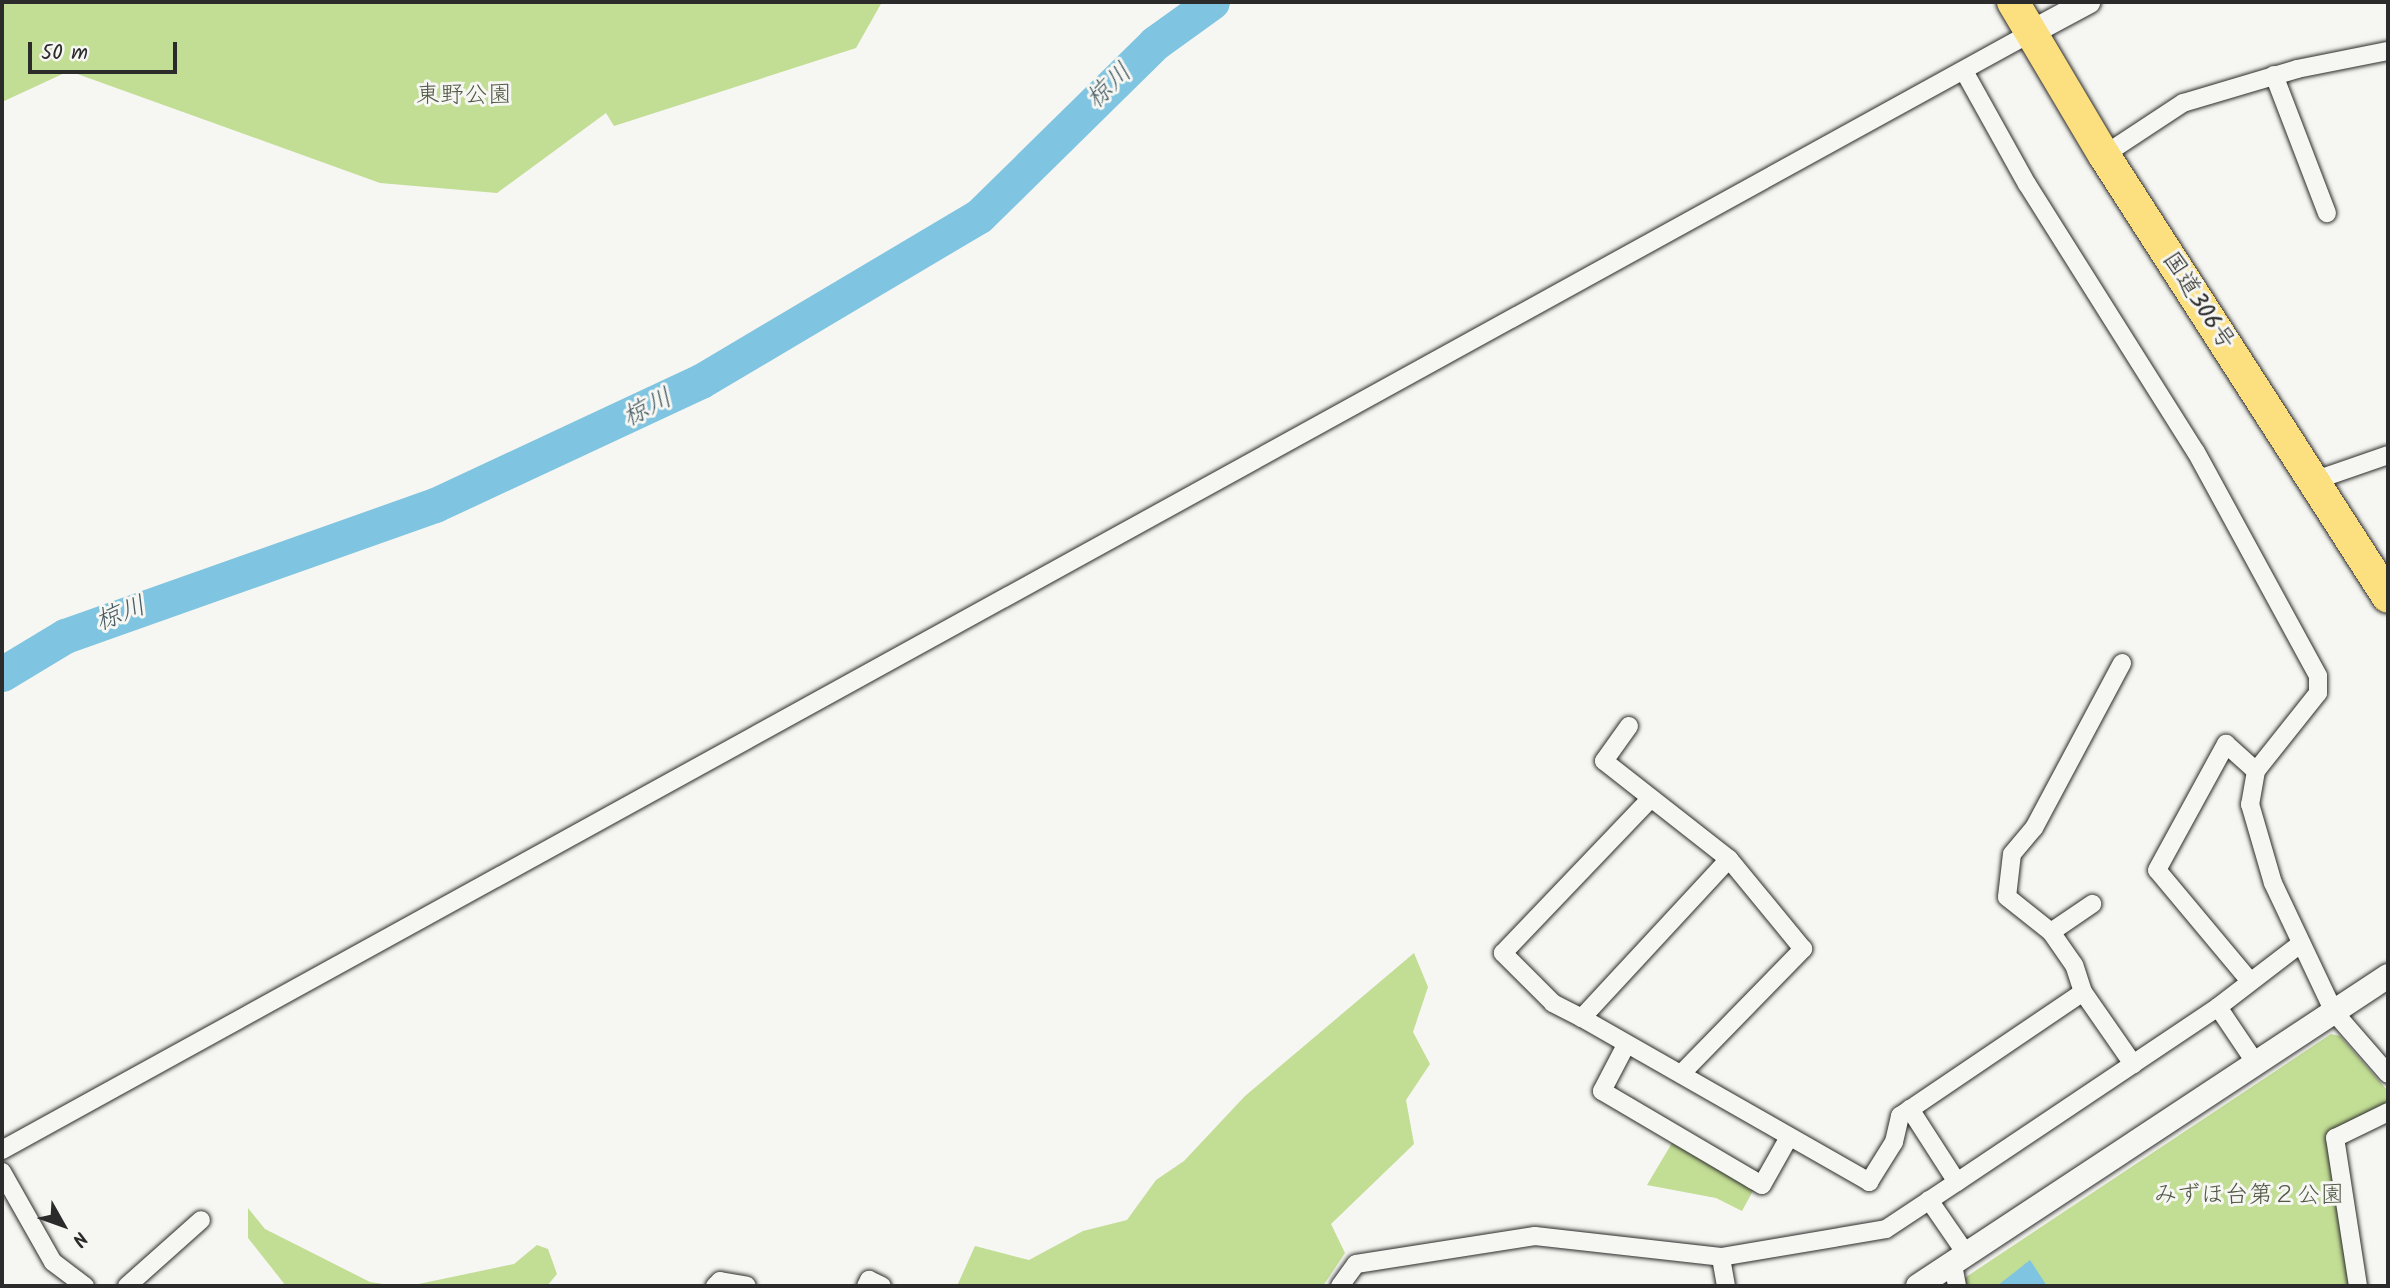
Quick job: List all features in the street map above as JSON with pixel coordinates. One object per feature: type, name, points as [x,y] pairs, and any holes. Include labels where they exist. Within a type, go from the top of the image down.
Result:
[{"type":"highway","name":"国道306号","points":[[2013,2],[2104,155],[2388,597]]},
{"type":"street","points":[[2,1150],[2088,2]]},
{"type":"street","points":[[2104,155],[2183,103],[2274,75],[2388,51]]},
{"type":"street","points":[[1964,71],[2027,184],[2196,452],[2318,676],[2318,693],[2256,771],[2250,804],[2300,944],[2334,1012],[2388,1074]]},
{"type":"street","points":[[2274,75],[2327,213]]},
{"type":"street","points":[[2313,481],[2388,455]]},
{"type":"street","points":[[2122,663],[2034,828],[2012,855],[2007,897],[2051,932],[2074,965],[2083,992],[2133,1064]]},
{"type":"street","points":[[1629,726],[1604,761],[1729,859],[1803,949],[1681,1074]]},
{"type":"street","points":[[2249,980],[2157,870],[2226,744],[2256,771]]},
{"type":"street","points":[[1650,799],[1503,953],[1553,1003],[1868,1182],[1909,1109],[2083,992]]},
{"type":"street","points":[[1582,1018],[1729,859]]},
{"type":"street","points":[[2051,932],[2092,904]]},
{"type":"street","points":[[1340,1286],[1356,1264],[1535,1236],[1721,1257],[1886,1229],[2218,1007],[2249,980],[2300,944]]},
{"type":"street","points":[[1918,1286],[1959,1269],[2255,1062],[2388,976]]},
{"type":"street","points":[[2218,1007],[2255,1062]]},
{"type":"street","points":[[1626,1045],[1602,1091],[1753,1180],[1762,1185],[1790,1137]]},
{"type":"street","points":[[1909,1109],[1957,1182]]},
{"type":"street","points":[[2358,1286],[2335,1138],[2388,1112]]},
{"type":"street","points":[[2,1172],[53,1262],[85,1286]]},
{"type":"street","points":[[1930,1200],[1959,1269]]},
{"type":"street","points":[[127,1286],[201,1220]]},
{"type":"street","points":[[1721,1257],[1726,1286]]},
{"type":"street","points":[[866,1286],[869,1280],[882,1286]]},
{"type":"street","points":[[715,1286],[747,1286]]},
{"type":"green space","name":"東野公園","points":[[2,2],[882,2],[856,48],[614,126],[606,113],[497,193],[380,183],[69,71],[2,102]]},
{"type":"green space","points":[[1414,953],[1428,987],[1413,1032],[1430,1064],[1406,1100],[1414,1144],[1331,1224],[1345,1253],[1323,1286],[957,1286],[975,1246],[1029,1260],[1083,1231],[1127,1220],[1156,1180],[1184,1161],[1245,1096]]},
{"type":"green space","name":"みずほ台第２公園","points":[[2331,1034],[2340,1036],[2388,1091],[2386,1108],[2330,1134],[2354,1286],[1964,1286],[1963,1279]]},
{"type":"green space","points":[[1672,1143],[1754,1189],[1742,1211],[1716,1198],[1647,1185]]},
{"type":"green space","points":[[248,1208],[265,1229],[370,1282],[396,1286],[286,1286],[248,1238]]},
{"type":"green space","points":[[537,1245],[548,1249],[557,1274],[547,1286],[409,1286],[514,1264]]},
{"type":"water","points":[[2030,1260],[2047,1286],[1997,1286]]},
{"type":"waterway","name":"椋川","points":[[2,674],[65,636],[435,505],[701,381],[979,216],[1155,43],[1212,2]]}]
